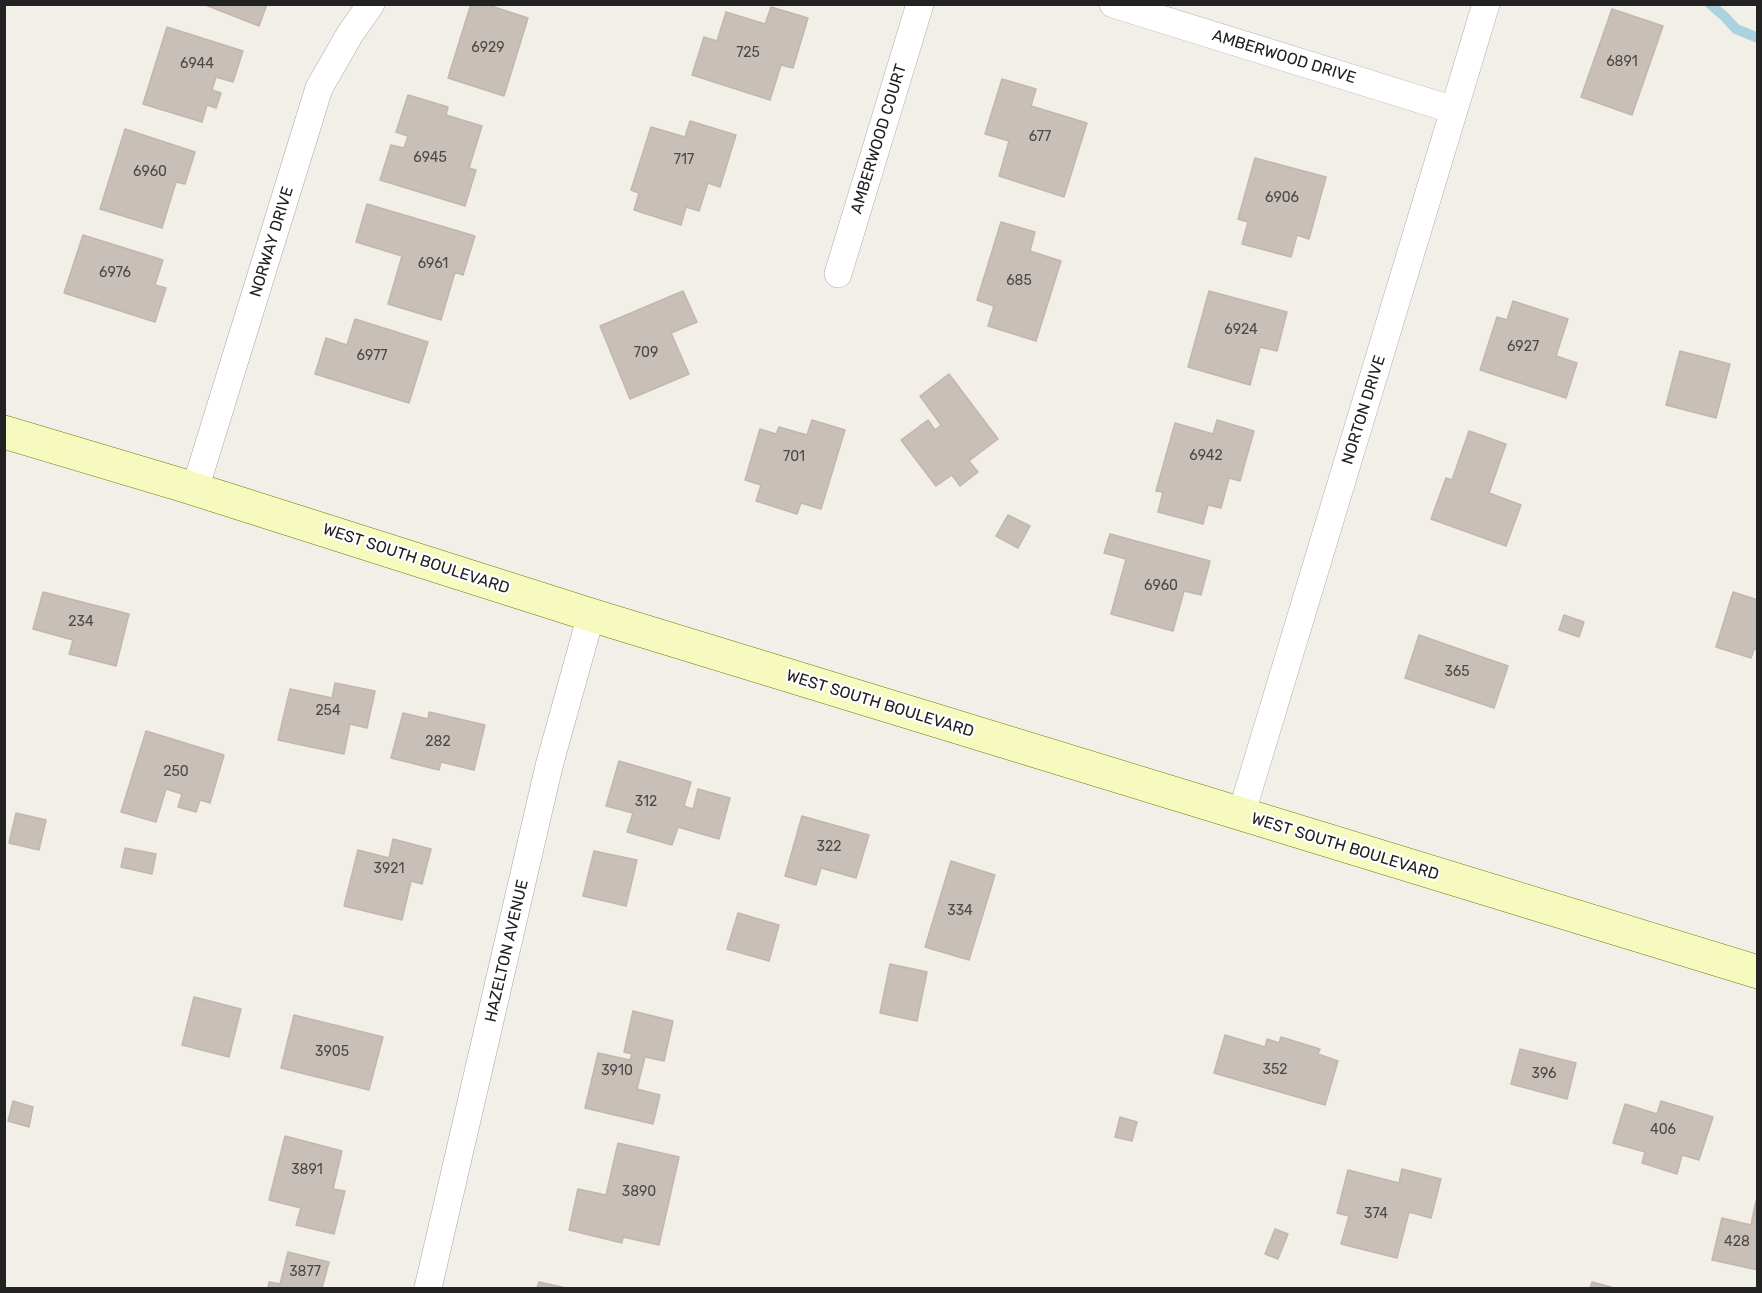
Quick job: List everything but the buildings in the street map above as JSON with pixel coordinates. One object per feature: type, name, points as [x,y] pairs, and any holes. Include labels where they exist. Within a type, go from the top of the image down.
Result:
[{"type":"street","name":"NORWAY DRIVE","points":[[195,489],[320,88],[339,52],[371,4]]},
{"type":"street","name":"AMBERWOOD COURT","points":[[838,274],[920,4]]},
{"type":"street","name":"AMBERWOOD DRIVE","points":[[1113,4],[1454,110]]},
{"type":"street","name":"NORTON DRIVE","points":[[1241,815],[1486,4]]},
{"type":"street","name":"WEST SOUTH BOULEVARD","points":[[4,432],[195,489],[591,615],[1758,972]]},
{"type":"street","name":"HAZELTON AVENUE","points":[[428,1288],[549,766],[591,615]]},
{"type":"waterway","points":[[1710,4],[1736,29],[1758,38]]}]
